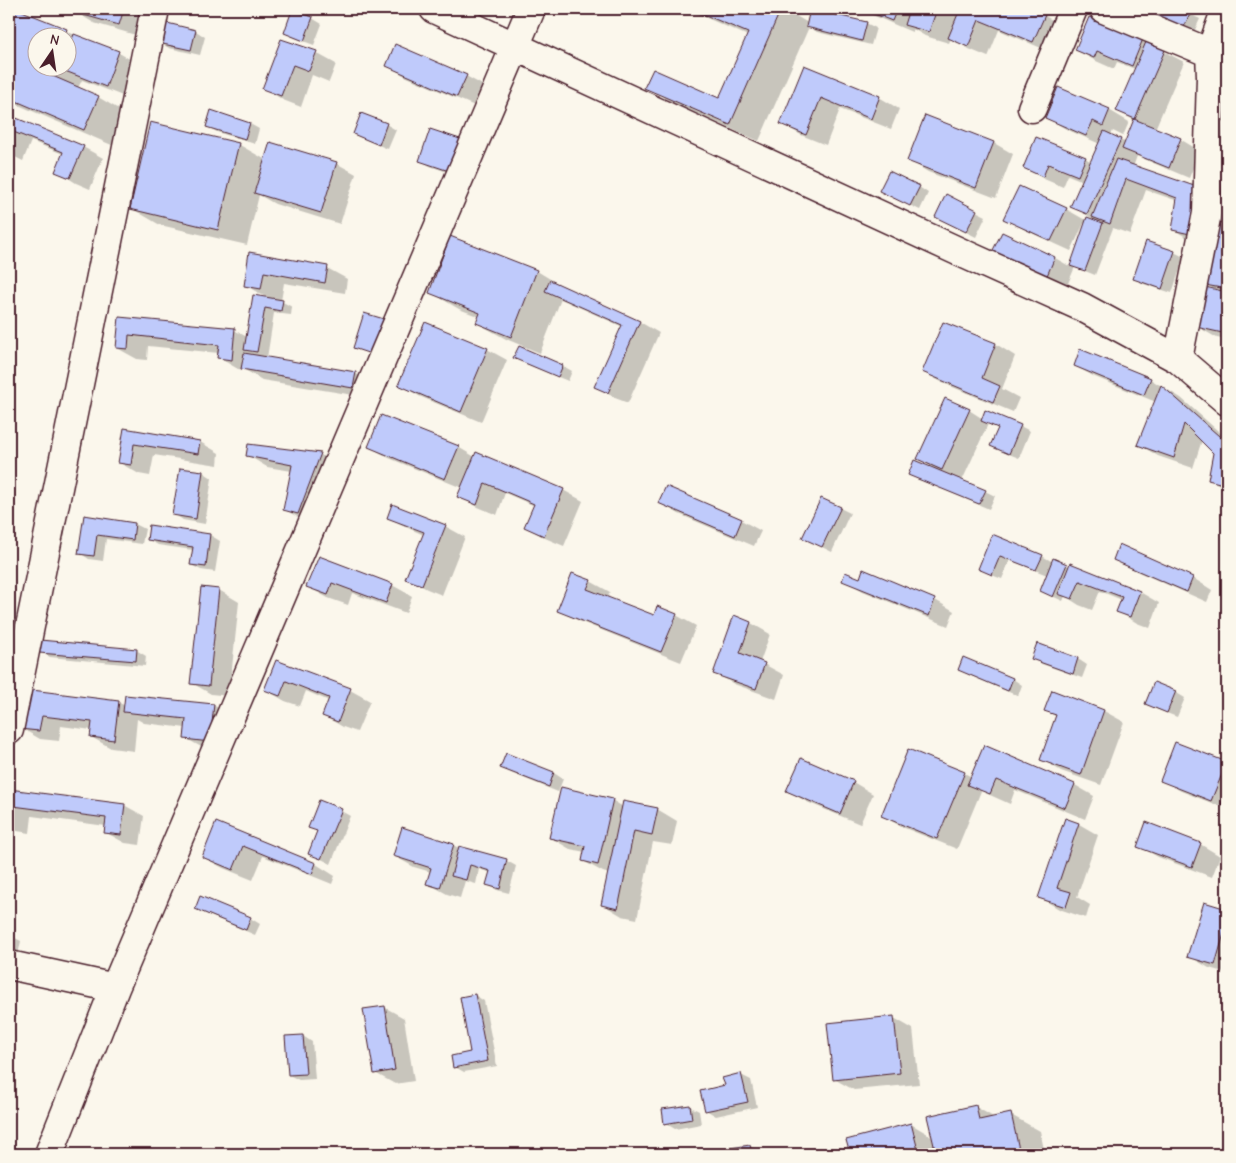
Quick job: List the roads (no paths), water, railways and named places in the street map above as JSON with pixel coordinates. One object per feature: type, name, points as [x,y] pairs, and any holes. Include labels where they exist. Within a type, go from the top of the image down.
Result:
[{"type":"street","points":[[9,730],[155,9]]},
{"type":"street","points":[[434,9],[1082,307],[1178,359],[1227,401]]},
{"type":"street","points":[[49,1154],[115,988],[531,9]]},
{"type":"street","points":[[1032,108],[1073,9]]},
{"type":"street","points":[[1104,9],[1219,54]]},
{"type":"street","points":[[1178,359],[1207,213],[1211,77],[1219,54],[1226,9]]},
{"type":"street","points":[[9,965],[115,988]]}]
